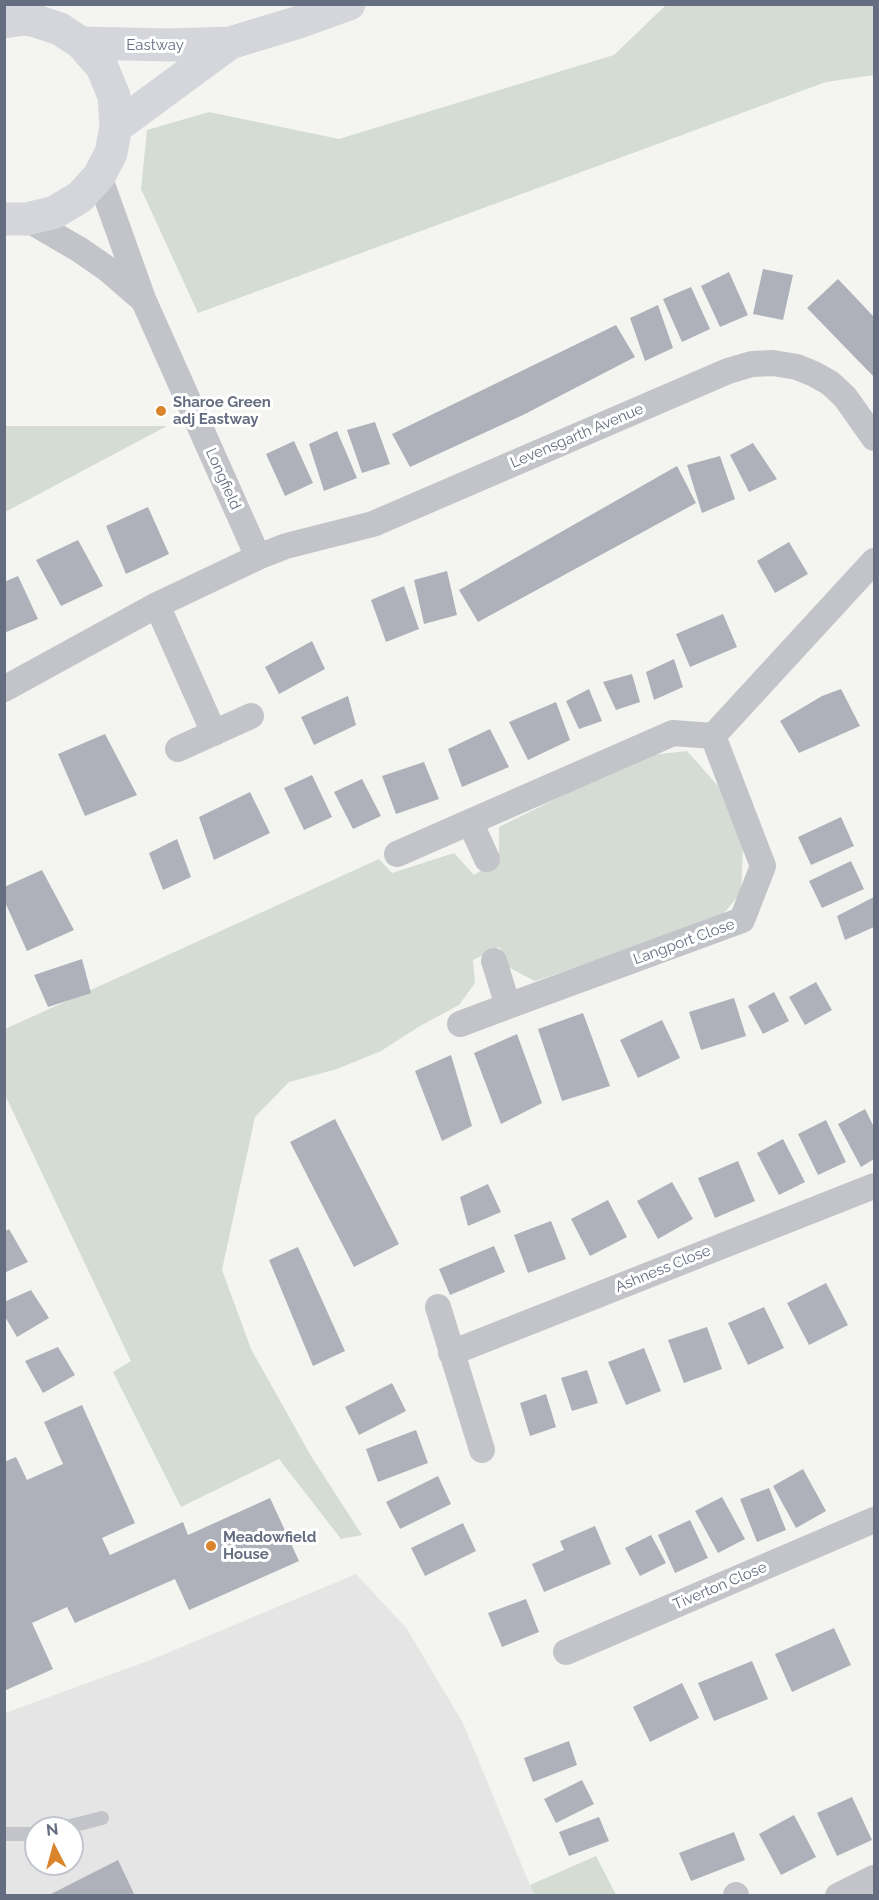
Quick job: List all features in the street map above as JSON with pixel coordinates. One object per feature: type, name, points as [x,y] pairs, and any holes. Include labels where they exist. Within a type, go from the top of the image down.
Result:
[{"type":"main road","name":"Eastway","points":[[81,43],[169,45],[230,43],[349,4]]},
{"type":"main road","name":"Eastway","points":[[11,15],[60,29],[81,43],[102,67],[114,96],[116,127],[111,153],[99,176],[80,197],[55,212],[16,219]]},
{"type":"main road","name":"Eastway","points":[[116,127],[230,43]]},
{"type":"street","name":"Longfield","points":[[99,176],[142,299],[258,557]]},
{"type":"street","name":"Longfield","points":[[16,219],[80,250],[106,268],[142,299]]},
{"type":"street","name":"Levensgarth Avenue","points":[[258,557],[286,546],[373,524],[728,371],[752,364],[773,363],[797,367],[830,383],[845,397],[874,438]]},
{"type":"street","points":[[4,689],[157,605],[258,557]]},
{"type":"street","points":[[397,854],[673,733],[712,736],[874,561]]},
{"type":"street","points":[[157,605],[214,733]]},
{"type":"street","points":[[178,749],[251,716]]},
{"type":"street","name":"Langport Close","points":[[460,1024],[742,920],[763,866],[712,736]]},
{"type":"street","points":[[470,822],[487,859]]},
{"type":"street","points":[[494,961],[508,1006]]},
{"type":"street","name":"Ashness Close","points":[[452,1353],[874,1186]]},
{"type":"street","points":[[438,1307],[482,1450]]},
{"type":"street","name":"Tiverton Close","points":[[566,1652],[874,1520]]},
{"type":"street","points":[[838,1896],[874,1878]]},
{"type":"lane","points":[[84,1823],[102,1818]]},
{"type":"lane","points":[[4,1834],[24,1834]]},
{"type":"shaded area","points":[[666,5],[874,5],[874,75],[826,82],[198,313],[141,189],[147,130],[209,112],[339,139],[614,55]]},
{"type":"shaded area","points":[[5,426],[167,426],[5,512]]},
{"type":"shaded area","points":[[687,751],[718,786],[743,847],[741,893],[722,915],[535,981],[506,966],[500,947],[473,960],[475,983],[459,1005],[381,1051],[337,1069],[289,1082],[255,1117],[222,1270],[251,1349],[311,1456],[362,1535],[341,1539],[279,1459],[181,1507],[113,1372],[131,1361],[5,1095],[5,1029],[379,859],[392,873],[454,853],[474,875],[499,859],[499,827],[642,756]]},
{"type":"shaded area","points":[[356,1574],[407,1629],[463,1723],[534,1895],[5,1896],[5,1713],[153,1659]]},
{"type":"shaded area","points":[[596,1856],[616,1895],[534,1895],[530,1885]]},
{"type":"building","points":[[763,269],[793,275],[783,320],[753,314]]},
{"type":"building","points":[[729,272],[748,315],[720,327],[701,286]]},
{"type":"building","points":[[838,279],[874,317],[874,377],[807,308]]},
{"type":"building","points":[[691,287],[710,329],[682,342],[663,299]]},
{"type":"building","points":[[658,305],[673,348],[645,361],[630,318]]},
{"type":"building","points":[[616,325],[635,357],[523,415],[410,467],[392,434]]},
{"type":"building","points":[[375,422],[390,464],[362,473],[347,430]]},
{"type":"building","points":[[337,431],[357,478],[324,491],[309,444]]},
{"type":"building","points":[[294,441],[313,483],[285,496],[266,454]]},
{"type":"building","points":[[753,443],[777,479],[749,492],[730,455]]},
{"type":"building","points":[[720,456],[735,499],[702,513],[687,465]]},
{"type":"building","points":[[677,466],[696,503],[478,622],[459,590]]},
{"type":"building","points":[[148,507],[169,554],[126,574],[106,526]]},
{"type":"building","points":[[78,540],[103,586],[61,606],[36,560]]},
{"type":"building","points":[[789,542],[808,574],[775,593],[757,561]]},
{"type":"building","points":[[447,571],[457,615],[424,624],[414,580]]},
{"type":"building","points":[[18,576],[38,619],[4,633],[4,582]]},
{"type":"building","points":[[404,586],[419,629],[386,642],[371,600]]},
{"type":"building","points":[[723,614],[737,647],[690,667],[676,634]]},
{"type":"building","points":[[312,641],[325,669],[279,694],[265,667]]},
{"type":"building","points":[[674,659],[683,687],[654,700],[646,672]]},
{"type":"building","points":[[632,674],[640,702],[616,710],[603,682]]},
{"type":"building","points":[[589,689],[602,721],[579,729],[566,701]]},
{"type":"building","points":[[841,689],[860,726],[799,753],[780,721],[822,696]]},
{"type":"building","points":[[348,696],[356,725],[314,745],[301,717]]},
{"type":"building","points":[[556,702],[570,740],[528,760],[509,722]]},
{"type":"building","points":[[490,729],[509,767],[462,787],[448,749]]},
{"type":"building","points":[[105,734],[137,795],[85,816],[58,754]]},
{"type":"building","points":[[424,762],[439,799],[396,814],[382,776]]},
{"type":"building","points":[[312,775],[332,817],[304,830],[284,788]]},
{"type":"building","points":[[362,779],[381,816],[353,829],[334,792]]},
{"type":"building","points":[[250,792],[270,833],[214,860],[199,817]]},
{"type":"building","points":[[841,817],[854,846],[811,865],[798,837]]},
{"type":"building","points":[[177,839],[191,877],[163,890],[149,853]]},
{"type":"building","points":[[851,861],[864,889],[822,908],[809,881]]},
{"type":"building","points":[[42,870],[74,930],[27,951],[4,900],[4,887]]},
{"type":"building","points":[[874,897],[874,927],[845,940],[837,916]]},
{"type":"building","points":[[82,959],[91,993],[48,1007],[34,975]]},
{"type":"building","points":[[816,982],[832,1010],[805,1025],[789,997]]},
{"type":"building","points":[[774,992],[789,1021],[763,1034],[748,1006]]},
{"type":"building","points":[[734,998],[746,1036],[701,1050],[689,1012]]},
{"type":"building","points":[[583,1013],[610,1086],[562,1101],[538,1029]]},
{"type":"building","points":[[662,1020],[680,1058],[638,1078],[620,1040]]},
{"type":"building","points":[[517,1034],[542,1103],[501,1124],[474,1053]]},
{"type":"building","points":[[451,1055],[472,1126],[442,1141],[415,1071]]},
{"type":"building","points":[[865,1109],[874,1127],[874,1159],[861,1167],[838,1124]]},
{"type":"building","points":[[335,1119],[399,1244],[354,1267],[290,1142]]},
{"type":"building","points":[[826,1120],[846,1162],[818,1175],[798,1134]]},
{"type":"building","points":[[783,1139],[805,1182],[779,1195],[757,1153]]},
{"type":"building","points":[[738,1161],[755,1201],[715,1218],[698,1178]]},
{"type":"building","points":[[672,1182],[693,1219],[658,1239],[637,1201]]},
{"type":"building","points":[[488,1184],[501,1212],[468,1226],[460,1197]]},
{"type":"building","points":[[608,1200],[627,1237],[590,1256],[571,1219]]},
{"type":"building","points":[[551,1221],[566,1259],[528,1273],[514,1235]]},
{"type":"building","points":[[9,1229],[28,1262],[4,1273],[4,1232]]},
{"type":"building","points":[[494,1246],[505,1272],[450,1295],[439,1269]]},
{"type":"building","points":[[298,1247],[345,1351],[313,1366],[269,1260]]},
{"type":"building","points":[[826,1283],[848,1325],[809,1345],[787,1303]]},
{"type":"building","points":[[31,1290],[49,1318],[17,1337],[4,1315],[4,1302]]},
{"type":"building","points":[[764,1307],[784,1348],[748,1365],[728,1323]]},
{"type":"building","points":[[707,1327],[722,1369],[684,1383],[668,1340]]},
{"type":"building","points":[[58,1347],[75,1375],[43,1393],[25,1361]]},
{"type":"building","points":[[644,1348],[661,1391],[626,1405],[608,1362]]},
{"type":"building","points":[[587,1370],[598,1403],[572,1411],[561,1378]]},
{"type":"building","points":[[392,1383],[406,1411],[359,1435],[345,1407]]},
{"type":"building","points":[[546,1394],[556,1427],[530,1436],[520,1403]]},
{"type":"building","name":"Meadowfield House","points":[[82,1405],[135,1523],[102,1538],[110,1555],[183,1522],[188,1535],[270,1498],[299,1561],[189,1610],[175,1579],[75,1623],[67,1607],[32,1623],[53,1669],[4,1691],[4,1462],[16,1457],[27,1480],[63,1464],[44,1422]]},
{"type":"building","points":[[416,1430],[428,1463],[378,1482],[366,1449]]},
{"type":"building","points":[[803,1469],[826,1511],[796,1528],[773,1486]]},
{"type":"building","points":[[438,1476],[451,1504],[400,1529],[386,1502]]},
{"type":"building","points":[[769,1488],[786,1530],[757,1542],[740,1499]]},
{"type":"building","points":[[722,1497],[745,1539],[718,1553],[695,1511]]},
{"type":"building","points":[[690,1520],[708,1558],[675,1573],[658,1535]]},
{"type":"building","points":[[463,1523],[476,1551],[425,1576],[411,1548]]},
{"type":"building","points":[[595,1526],[611,1564],[544,1592],[532,1564],[564,1550],[560,1541]]},
{"type":"building","points":[[651,1535],[666,1563],[640,1576],[625,1548]]},
{"type":"building","points":[[526,1599],[539,1632],[502,1647],[488,1613]]},
{"type":"building","points":[[834,1628],[851,1665],[792,1692],[775,1654]]},
{"type":"building","points":[[752,1661],[768,1699],[714,1721],[698,1683]]},
{"type":"building","points":[[682,1683],[699,1718],[650,1742],[633,1707]]},
{"type":"building","points":[[569,1741],[577,1765],[533,1782],[524,1758]]},
{"type":"building","points":[[582,1780],[594,1804],[556,1823],[544,1799]]},
{"type":"building","points":[[852,1797],[872,1840],[837,1856],[817,1813]]},
{"type":"building","points":[[794,1815],[816,1857],[781,1875],[759,1834]]},
{"type":"building","points":[[599,1817],[609,1841],[569,1856],[559,1832]]},
{"type":"building","points":[[734,1832],[745,1860],[691,1881],[679,1853]]},
{"type":"building","points":[[118,1860],[135,1896],[47,1896]]},
{"type":"place","name":"Sharoe Green adj Eastway","points":[[161,411]]},
{"type":"place","name":"Meadowfield House","points":[[211,1546]]}]
